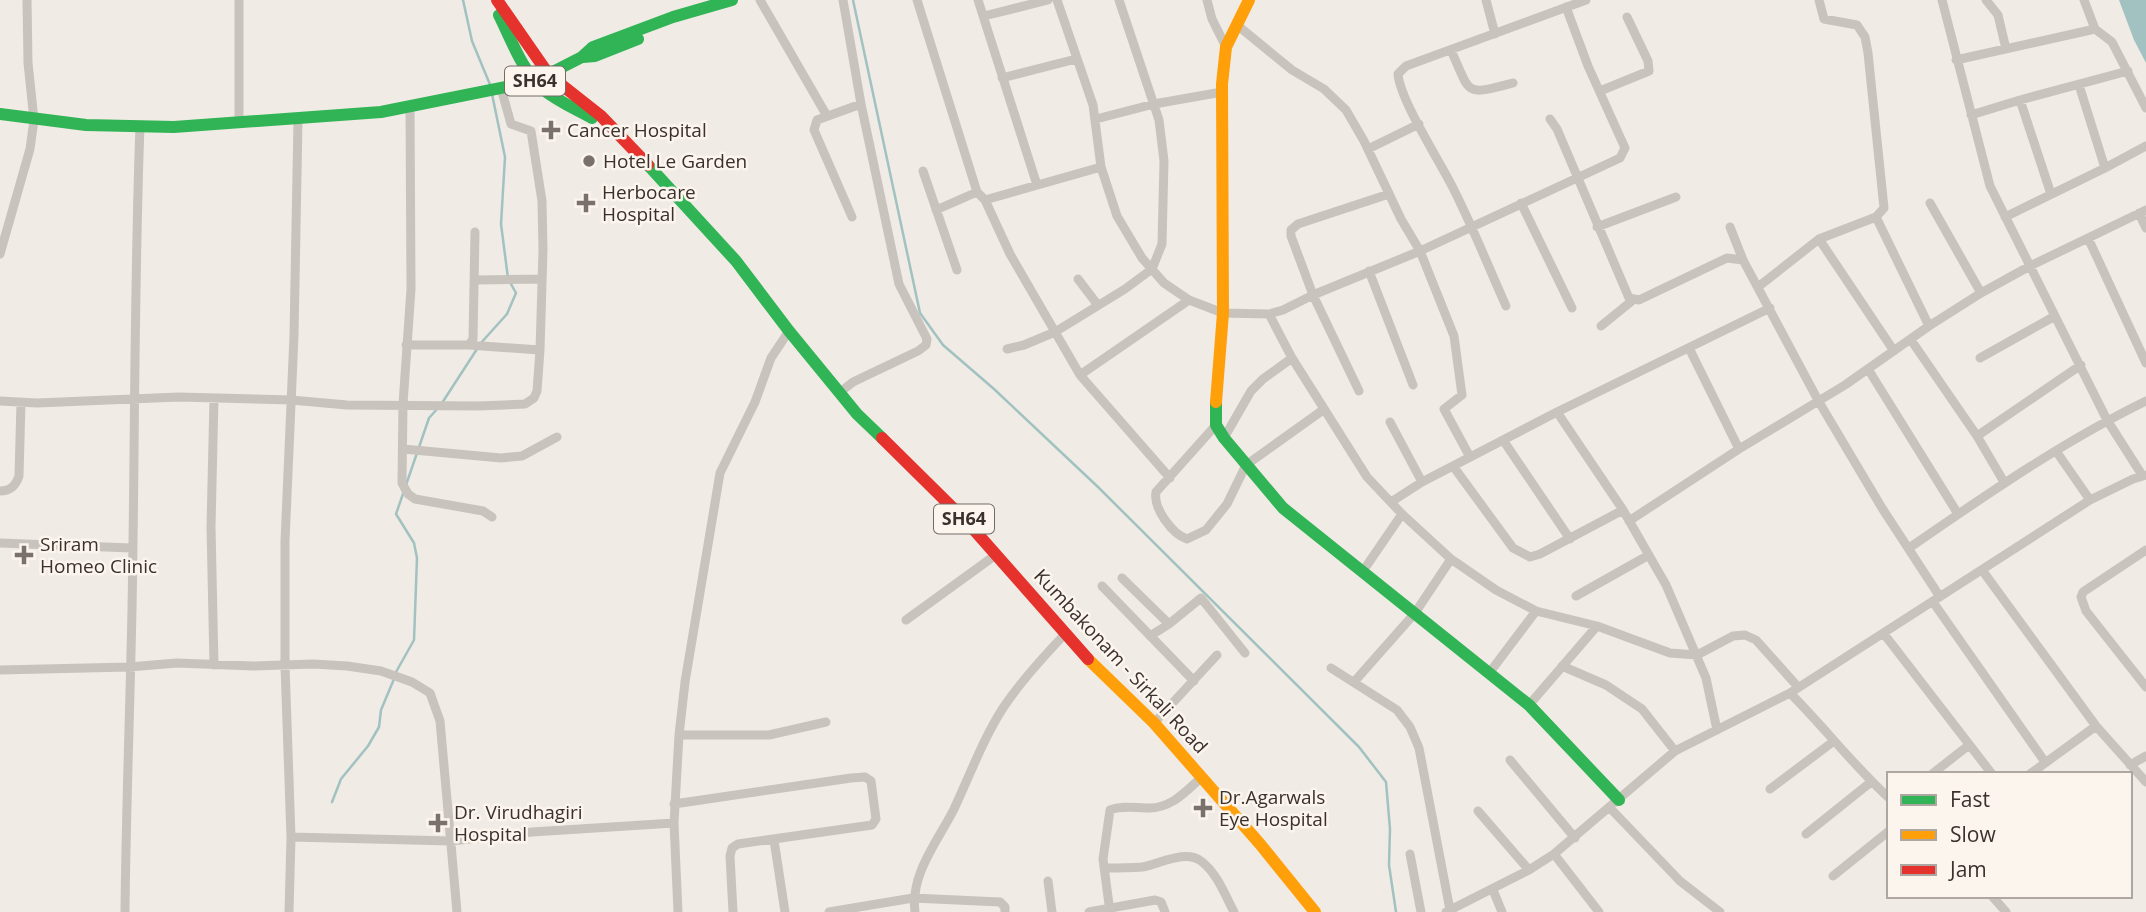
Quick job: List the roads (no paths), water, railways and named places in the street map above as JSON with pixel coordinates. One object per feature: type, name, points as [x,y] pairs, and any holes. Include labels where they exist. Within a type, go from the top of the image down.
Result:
[{"type":"main road","name":"Kumbakonam - Sirkali Road","points":[[495,0],[549,75],[601,116],[736,261],[839,393],[997,554],[1096,668],[1154,723],[1315,912]]},
{"type":"main road","name":"Kumbakonam - Sirkali Road","points":[[495,0],[526,68],[535,81],[548,93],[612,128]]},
{"type":"main road","points":[[0,114],[86,125],[174,127],[381,112],[535,81],[582,57],[593,47],[697,5],[732,0]]},
{"type":"main road","points":[[582,57],[594,56],[732,0]]},
{"type":"main road","points":[[1249,0],[1226,47],[1222,92],[1223,313],[1214,412],[1216,425],[1283,508],[1529,705],[1614,804]]},
{"type":"street","points":[[0,254],[30,149],[34,120],[28,63],[27,0]]},
{"type":"street","points":[[239,0],[239,121]]},
{"type":"street","points":[[760,0],[827,116]]},
{"type":"street","points":[[839,393],[853,382],[918,351],[926,345],[927,339],[899,284],[861,104],[843,0]]},
{"type":"street","points":[[917,0],[977,192],[985,200],[1010,254],[1080,375],[1170,478]]},
{"type":"street","points":[[978,0],[1037,185]]},
{"type":"street","points":[[984,16],[1048,0]]},
{"type":"street","points":[[1057,0],[1096,119],[1101,167],[1117,216],[1142,258],[1164,283],[1189,300],[1223,313],[1269,314],[1420,251],[1624,154],[1625,148],[1580,47],[1566,8]]},
{"type":"street","points":[[1007,349],[1055,332],[1125,289],[1152,269],[1162,244],[1164,161],[1159,120],[1119,0]]},
{"type":"street","points":[[1208,0],[1212,19],[1226,47]]},
{"type":"street","points":[[1486,0],[1495,34]]},
{"type":"street","points":[[1506,306],[1398,74],[1406,66],[1586,0]]},
{"type":"street","points":[[1758,287],[1819,239],[1876,217],[1884,208],[1865,37],[1857,25],[1824,19],[1819,0]]},
{"type":"street","points":[[1331,668],[1397,710],[1410,727],[1419,748],[1448,911],[1530,870],[1553,854],[1675,751],[1794,690],[2090,500],[2144,475],[2107,420],[1990,186],[1942,0]]},
{"type":"street","points":[[1986,0],[1998,15],[2006,49]]},
{"type":"street","points":[[2084,0],[2095,29],[2112,42],[2146,108]]},
{"type":"street","points":[[1600,92],[1648,71],[1648,61],[1627,16]]},
{"type":"street","points":[[1237,25],[1292,70],[1324,89],[1346,110],[1368,149],[1420,251],[1454,336],[1462,395],[1444,409],[1469,457]]},
{"type":"street","points":[[1956,60],[2095,29]]},
{"type":"street","points":[[1451,50],[1465,81],[1474,91],[1480,92],[1513,83]]},
{"type":"street","points":[[1002,78],[1076,59]]},
{"type":"street","points":[[1971,115],[2128,71]]},
{"type":"street","points":[[2080,85],[2105,168]]},
{"type":"street","points":[[0,401],[214,398],[347,405],[525,404],[534,398],[537,391],[542,201],[531,131],[511,124],[499,89]]},
{"type":"street","points":[[1096,119],[1154,104],[1222,92]]},
{"type":"street","points":[[2020,100],[2051,194]]},
{"type":"street","points":[[852,217],[814,130],[817,120],[861,104]]},
{"type":"street","points":[[410,106],[411,289],[403,404],[402,482],[408,494],[415,499],[483,511],[492,517]]},
{"type":"street","points":[[289,912],[291,837],[285,665],[285,541],[298,119]]},
{"type":"street","points":[[1550,119],[1626,294],[1633,300]]},
{"type":"street","points":[[1368,149],[1419,124]]},
{"type":"street","points":[[125,912],[134,288],[140,126]]},
{"type":"street","points":[[2005,217],[2146,146]]},
{"type":"street","points":[[985,200],[1101,167]]},
{"type":"street","points":[[923,171],[957,270]]},
{"type":"street","points":[[936,210],[977,192]]},
{"type":"street","points":[[1359,391],[1312,295],[1291,236],[1294,226],[1389,194]]},
{"type":"street","points":[[1597,227],[1676,197]]},
{"type":"street","points":[[1521,203],[1572,308]]},
{"type":"street","points":[[1930,203],[1981,293]]},
{"type":"street","points":[[1629,521],[1739,449],[1818,402],[1981,293],[2142,212],[2146,228]]},
{"type":"street","points":[[1876,217],[1929,326]]},
{"type":"street","points":[[1730,228],[1743,260],[1818,402],[1909,548],[1937,599],[2045,762]]},
{"type":"street","points":[[469,345],[473,340],[475,232]]},
{"type":"street","points":[[2088,238],[2146,363]]},
{"type":"street","points":[[1819,239],[1894,351]]},
{"type":"street","points":[[1601,326],[1633,300],[1639,300],[1727,258],[1743,260]]},
{"type":"street","points":[[1369,271],[1413,384]]},
{"type":"street","points":[[476,280],[541,279]]},
{"type":"street","points":[[1078,279],[1097,304]]},
{"type":"street","points":[[1080,375],[1189,300]]},
{"type":"street","points":[[1391,502],[1422,482],[1557,412],[1770,309]]},
{"type":"street","points":[[1269,314],[1323,410],[1367,477],[1451,559],[1496,590],[1536,611],[1597,626],[1670,653],[1697,656],[1733,636],[1745,635],[1756,640],[1834,741],[1887,796]]},
{"type":"street","points":[[1980,358],[2055,316]]},
{"type":"street","points":[[678,912],[674,804],[679,735],[685,682],[720,473],[755,402],[771,358],[789,331]]},
{"type":"street","points":[[1911,340],[1977,436],[2004,482]]},
{"type":"street","points":[[406,345],[469,345],[540,350]]},
{"type":"street","points":[[1689,348],[1739,449]]},
{"type":"street","points":[[1224,438],[1251,391],[1262,379],[1292,358]]},
{"type":"street","points":[[1977,436],[2081,365]]},
{"type":"street","points":[[1868,369],[1958,514]]},
{"type":"street","points":[[214,398],[211,527],[214,665]]},
{"type":"street","points":[[1909,548],[2004,482],[2107,420],[2146,401]]},
{"type":"street","points":[[0,491],[11,489],[19,476],[21,402]]},
{"type":"street","points":[[1216,425],[1156,492],[1158,508],[1179,537],[1187,539],[1206,530],[1227,504],[1246,465],[1323,410]]},
{"type":"street","points":[[1557,412],[1623,510],[1665,585],[1706,678],[1717,730]]},
{"type":"street","points":[[1390,422],[1422,482]]},
{"type":"street","points":[[402,449],[500,458],[522,456],[557,437]]},
{"type":"street","points":[[1503,440],[1570,539]]},
{"type":"street","points":[[2056,451],[2090,500]]},
{"type":"street","points":[[1453,466],[1513,548],[1521,554],[1540,554],[1623,510]]},
{"type":"street","points":[[1363,571],[1402,514]]},
{"type":"street","points":[[0,543],[132,548]]},
{"type":"street","points":[[2146,550],[2083,592],[2081,597],[2086,611],[2142,674],[2146,687]]},
{"type":"street","points":[[906,620],[997,554]]},
{"type":"street","points":[[1576,596],[1649,555]]},
{"type":"street","points":[[1353,682],[1415,613],[1451,559]]},
{"type":"street","points":[[1982,570],[2096,726],[2146,782]]},
{"type":"street","points":[[1122,578],[1169,624]]},
{"type":"street","points":[[1102,586],[1194,681]]},
{"type":"street","points":[[1150,636],[1202,598],[1245,653]]},
{"type":"street","points":[[1490,672],[1536,611]]},
{"type":"street","points":[[1529,705],[1597,626]]},
{"type":"street","points":[[915,912],[913,898],[919,876],[1003,708],[1032,670],[1065,634]]},
{"type":"street","points":[[1884,634],[1990,772]]},
{"type":"street","points":[[1154,723],[1217,656]]},
{"type":"street","points":[[0,670],[129,667],[177,663],[313,664],[381,671],[412,682],[430,693],[440,721],[457,912]]},
{"type":"street","points":[[1562,666],[1606,685],[1642,709],[1675,751]]},
{"type":"street","points":[[679,735],[769,735],[826,722]]},
{"type":"street","points":[[2032,772],[2096,726]]},
{"type":"street","points":[[1770,789],[1834,741]]},
{"type":"street","points":[[1935,772],[1969,745]]},
{"type":"street","points":[[2130,765],[2146,756]]},
{"type":"street","points":[[1510,760],[1575,838]]},
{"type":"street","points":[[674,804],[850,778],[865,777],[871,781],[876,819],[872,825],[737,844],[732,848],[730,856],[733,912]]},
{"type":"street","points":[[1110,910],[1104,868],[1110,810],[1124,807],[1152,808],[1171,803],[1202,777]]},
{"type":"street","points":[[1806,834],[1871,782]]},
{"type":"street","points":[[1614,804],[1680,881],[1720,912]]},
{"type":"street","points":[[1478,811],[1530,870]]},
{"type":"street","points":[[291,837],[451,841],[532,832],[674,824]]},
{"type":"street","points":[[1833,876],[1887,833]]},
{"type":"street","points":[[774,839],[785,912]]},
{"type":"street","points":[[1410,854],[1421,912]]},
{"type":"street","points":[[1553,854],[1599,912]]},
{"type":"street","points":[[1104,868],[1143,867],[1173,858],[1192,856],[1201,861],[1216,878],[1234,912]]},
{"type":"street","points":[[1048,881],[1052,912]]},
{"type":"street","points":[[1493,890],[1502,912]]},
{"type":"street","points":[[830,912],[913,898],[1000,902],[1006,912]]},
{"type":"street","points":[[1994,898],[2006,912]]},
{"type":"street","points":[[960,899],[960,912]]},
{"type":"street","points":[[1089,912],[1155,900],[1161,902],[1165,912]]},
{"type":"water","points":[[2119,0],[2146,0],[2146,63],[2134,40]]},
{"type":"waterway","points":[[463,0],[472,41],[491,87]]},
{"type":"waterway","points":[[853,0],[920,313],[943,345],[1098,487],[1359,747],[1386,782],[1390,829],[1389,865],[1396,912]]},
{"type":"waterway","points":[[492,94],[505,157],[501,224],[508,278]]},
{"type":"waterway","points":[[480,344],[507,314],[516,293],[511,284]]},
{"type":"waterway","points":[[442,403],[477,349]]},
{"type":"waterway","points":[[406,485],[429,418],[438,408]]},
{"type":"waterway","points":[[396,672],[414,640],[417,558],[414,543],[396,514],[404,491]]},
{"type":"waterway","points":[[332,802],[341,779],[368,746],[379,727],[381,710],[394,679]]},
{"type":"place","name":"Cancer Hospital","points":[[551,130]]},
{"type":"place","name":"Hotel Le Garden","points":[[589,161]]},
{"type":"place","name":"Herbocare Hospital","points":[[586,203]]},
{"type":"place","name":"Sriram Homeo Clinic","points":[[24,555]]},
{"type":"place","name":"Dr.Agarwals Eye Hospital","points":[[1203,808]]},
{"type":"place","name":"Dr. Virudhagiri Hospital","points":[[438,823]]}]
